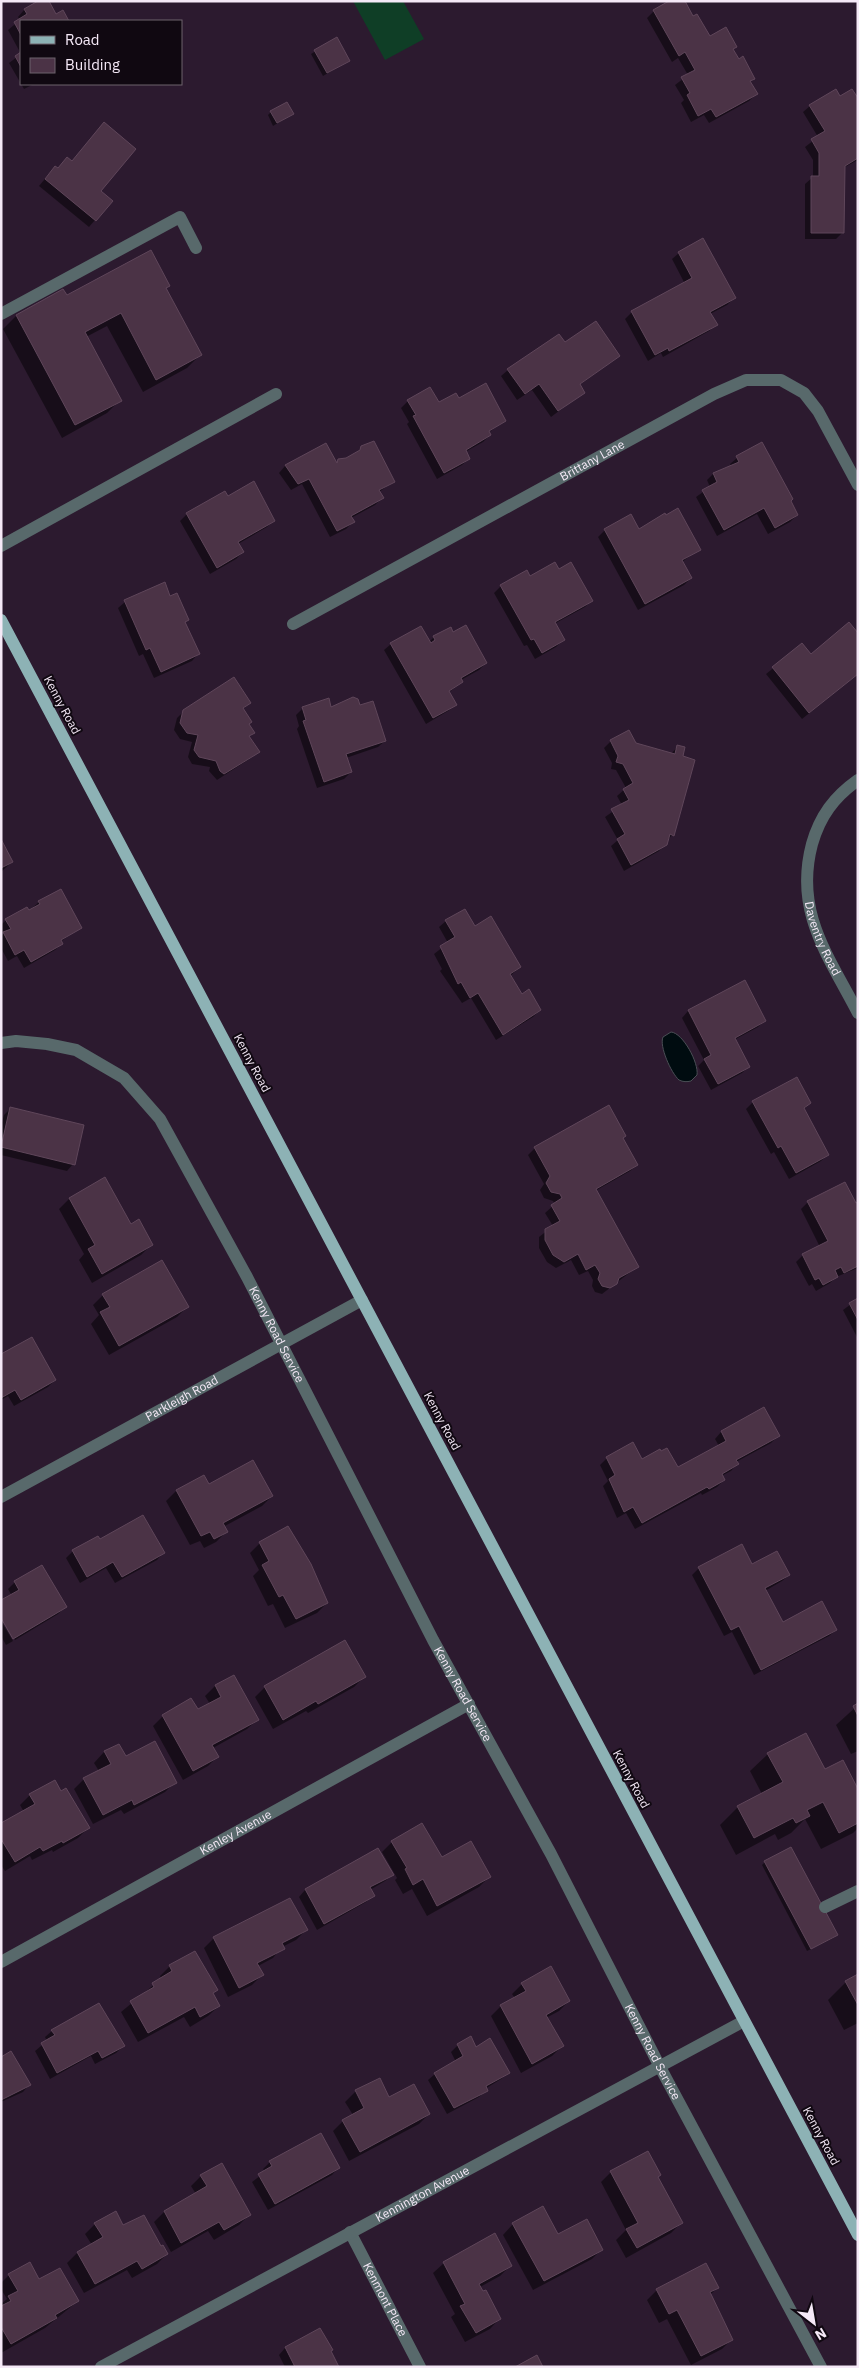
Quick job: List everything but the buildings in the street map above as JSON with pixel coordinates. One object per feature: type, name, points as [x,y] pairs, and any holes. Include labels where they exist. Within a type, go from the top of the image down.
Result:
[{"type":"main road","name":"Kenny Road","points":[[1,620],[858,2235]]},
{"type":"street","points":[[1,314],[180,218],[196,248]]},
{"type":"street","name":"Brittany Lane","points":[[293,624],[714,394],[746,380],[780,380],[804,393],[818,411],[858,485]]},
{"type":"street","points":[[1,546],[276,394]]},
{"type":"street","name":"Daventry Road","points":[[858,780],[826,808],[815,833],[808,858],[805,888],[811,918],[823,947],[858,1013]]},
{"type":"street","name":"Kenny Road Service","points":[[1,1043],[16,1041],[47,1044],[76,1050],[124,1078],[160,1119],[247,1277],[429,1631],[551,1854],[660,2067],[821,2367]]},
{"type":"street","name":"Parkleigh Road","points":[[1,1497],[362,1300]]},
{"type":"street","name":"Kenley Avenue","points":[[1,1962],[470,1704]]},
{"type":"street","points":[[825,1907],[858,1890]]},
{"type":"street","name":"Kennington Avenue","points":[[101,2367],[744,2021]]},
{"type":"street","name":"Kenmont Place","points":[[350,2232],[420,2367]]},
{"type":"green space","points":[[353,1],[403,1],[424,39],[385,60]]},
{"type":"shaded area","points":[[671,1032],[680,1037],[693,1056],[697,1075],[691,1081],[679,1080],[666,1059],[662,1041],[663,1037]]}]
